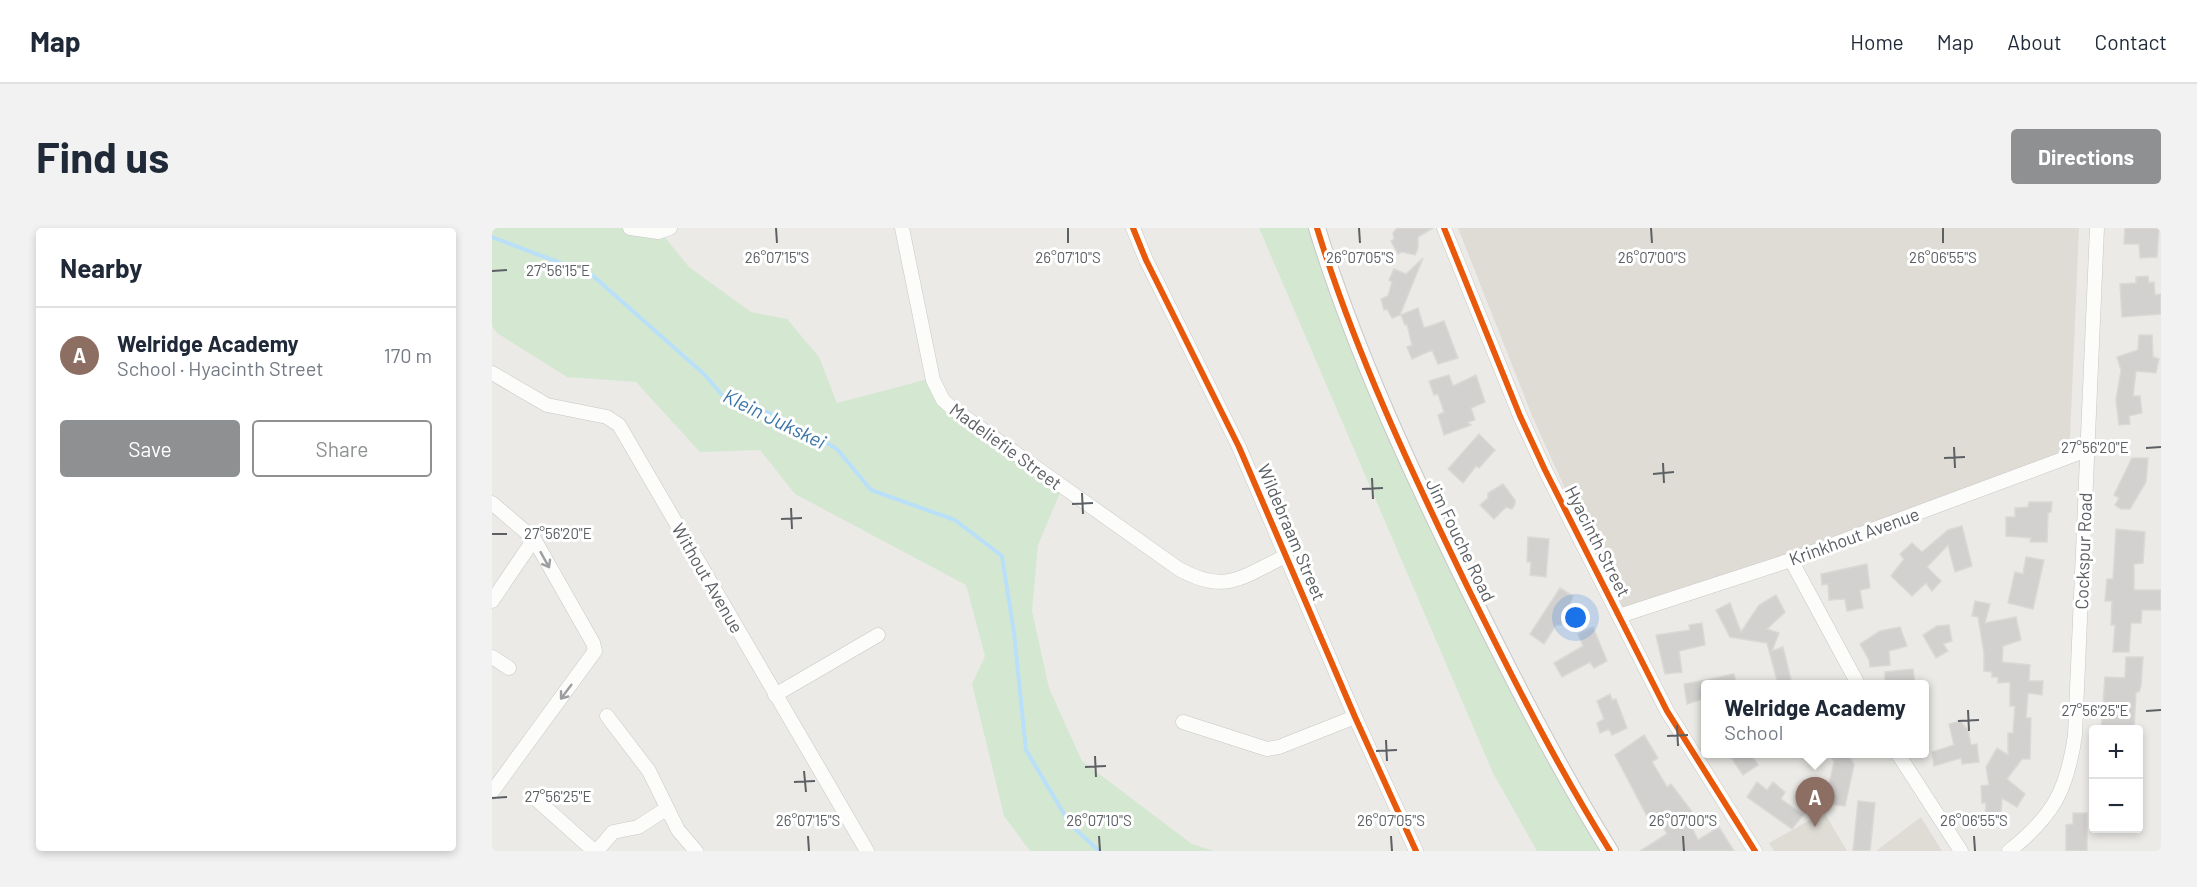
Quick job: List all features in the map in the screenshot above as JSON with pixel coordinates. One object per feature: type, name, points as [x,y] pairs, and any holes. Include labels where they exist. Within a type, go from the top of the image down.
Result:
[{"type":"street","points":[[630,228],[658,232],[670,228]]},
{"type":"street","name":"Madeliefie Street","points":[[902,228],[933,380],[943,400],[952,408],[1179,569],[1199,580],[1213,584],[1229,581],[1286,556]]},
{"type":"street","name":"Wildebraam Street","points":[[1133,228],[1146,260],[1239,447],[1355,717],[1416,851]]},
{"type":"street","name":"Jim Fouche Road","points":[[1317,228],[1344,305],[1411,470],[1539,728],[1610,851]]},
{"type":"street","name":"Hyacinth Street","points":[[1444,228],[1520,416],[1619,616],[1667,711],[1755,851]]},
{"type":"street","name":"Cockspur Road","points":[[2009,851],[2043,822],[2056,801],[2072,755],[2080,658],[2097,228]]},
{"type":"street","name":"Without Avenue","points":[[492,373],[547,405],[608,417],[619,425],[867,851]]},
{"type":"street","name":"Krinkhout Avenue","points":[[1619,616],[1791,560],[2087,450]]},
{"type":"street","points":[[492,503],[534,539],[593,643],[594,651],[492,792]]},
{"type":"street","points":[[492,600],[534,539]]},
{"type":"street","points":[[1791,560],[1856,680]]},
{"type":"street","points":[[775,695],[878,635]]},
{"type":"street","points":[[492,657],[509,668]]},
{"type":"street","points":[[607,716],[658,784],[666,809],[678,830],[696,851]]},
{"type":"street","points":[[1183,722],[1267,749],[1279,747],[1355,717]]},
{"type":"street","points":[[1901,758],[1961,851]]},
{"type":"street","points":[[536,799],[596,851],[613,832],[638,827],[666,809]]},
{"type":"shaded area","points":[[1458,228],[2079,228],[2070,439],[2058,457],[1637,617],[1623,607],[1576,513],[1533,418]]},
{"type":"shaded area","points":[[1824,812],[1847,851],[1774,851],[1769,843]]},
{"type":"shaded area","points":[[1921,817],[1942,851],[1876,851]]},
{"type":"green space","points":[[492,228],[625,228],[663,235],[689,267],[751,312],[787,319],[819,357],[837,403],[936,377],[942,393],[1062,488],[1038,545],[1032,611],[1049,688],[1082,761],[1192,844],[1214,851],[1030,851],[1004,816],[972,684],[985,656],[966,585],[795,494],[760,450],[700,452],[636,382],[567,377],[497,333],[492,326]]},
{"type":"green space","points":[[1259,228],[1317,228],[1384,410],[1608,851],[1537,851],[1493,773]]},
{"type":"building","points":[[1397,228],[1433,228],[1418,237],[1418,248],[1415,255],[1402,252],[1398,254],[1391,241],[1394,239],[1393,233]]},
{"type":"building","points":[[2125,228],[2159,228],[2157,257],[2140,258],[2139,244],[2124,244]]},
{"type":"building","points":[[1423,258],[1400,315],[1392,318],[1387,309],[1384,310],[1381,299],[1388,296],[1392,282],[1389,280],[1394,269],[1406,274]]},
{"type":"building","points":[[2148,276],[2149,283],[2154,282],[2155,295],[2161,294],[2161,314],[2122,317],[2120,284],[2136,283],[2136,277]]},
{"type":"building","points":[[1418,308],[1424,328],[1444,321],[1458,358],[1438,364],[1432,350],[1412,359],[1407,347],[1412,345],[1407,324],[1405,325],[1401,315]]},
{"type":"building","points":[[2139,335],[2152,335],[2153,357],[2159,359],[2156,373],[2136,371],[2133,396],[2140,396],[2142,413],[2129,416],[2130,424],[2119,425],[2116,400],[2121,370],[2117,357],[2138,350]]},
{"type":"building","points":[[1449,375],[1453,386],[1476,375],[1485,402],[1471,408],[1475,420],[1468,422],[1471,425],[1444,435],[1438,415],[1444,412],[1438,394],[1434,395],[1429,381]]},
{"type":"building","points":[[1479,434],[1495,450],[1479,468],[1476,466],[1463,483],[1448,469]]},
{"type":"building","points":[[2132,458],[2148,458],[2146,482],[2130,509],[2121,509],[2115,505],[2119,498],[2114,495]]},
{"type":"building","points":[[1503,484],[1515,500],[1515,504],[1512,509],[1506,507],[1494,519],[1480,505],[1488,498],[1488,493]]},
{"type":"building","points":[[2029,502],[2052,502],[2051,512],[2048,513],[2047,542],[2030,542],[2031,538],[2006,536],[2006,517],[2015,517],[2015,508],[2028,507]]},
{"type":"building","points":[[1962,526],[1972,566],[1955,572],[1948,545],[1927,567],[1941,581],[1932,591],[1926,583],[1912,596],[1891,576],[1904,559],[1900,554],[1912,543],[1922,552],[1948,530]]},
{"type":"building","points":[[2116,529],[2145,532],[2143,563],[2134,564],[2134,590],[2161,590],[2161,610],[2142,610],[2141,623],[2131,623],[2129,652],[2113,652],[2115,625],[2111,625],[2112,601],[2105,601],[2107,579],[2113,579]]},
{"type":"building","points":[[1528,537],[1549,539],[1546,577],[1530,575],[1531,562],[1527,562]]},
{"type":"building","points":[[2026,557],[2044,560],[2033,609],[2008,603],[2015,572],[2023,574]]},
{"type":"building","points":[[1867,564],[1870,588],[1860,590],[1863,608],[1847,611],[1845,599],[1829,600],[1828,584],[1822,585],[1821,574]]},
{"type":"building","points":[[1560,588],[1573,596],[1561,625],[1556,625],[1544,644],[1530,634]]},
{"type":"building","points":[[1776,595],[1785,612],[1767,629],[1779,633],[1772,651],[1783,647],[1791,680],[1777,680],[1767,643],[1730,637],[1716,610],[1730,603],[1741,632],[1759,605]]},
{"type":"building","points":[[1975,601],[1990,604],[1985,623],[2016,617],[2021,640],[2003,646],[2002,662],[2030,665],[2029,681],[2043,681],[2042,695],[2028,693],[2026,718],[2031,718],[2030,759],[2022,759],[2007,779],[2025,794],[2017,807],[2002,798],[2000,825],[1989,825],[1990,818],[1985,818],[1986,803],[1982,803],[1981,786],[1989,785],[1986,767],[1997,748],[2008,755],[2008,733],[2013,733],[2015,706],[2010,706],[2010,682],[1998,683],[1998,677],[1992,677],[1992,672],[1984,671],[1984,653],[1978,617],[1972,616]]},
{"type":"building","points":[[1702,623],[1705,645],[1679,651],[1682,672],[1665,674],[1656,635],[1690,630],[1689,625]]},
{"type":"building","points":[[1949,625],[1952,641],[1943,644],[1948,651],[1936,658],[1923,635],[1937,626]]},
{"type":"building","points":[[1593,627],[1607,661],[1594,668],[1590,662],[1562,677],[1554,663],[1583,646],[1578,634]]},
{"type":"building","points":[[1900,627],[1907,646],[1889,651],[1890,665],[1870,667],[1869,660],[1860,644],[1880,631]]},
{"type":"building","points":[[2126,657],[2143,657],[2141,686],[2139,692],[2136,692],[2134,725],[2101,725],[2105,677],[2125,678]]},
{"type":"building","points":[[1913,669],[1914,680],[1885,680],[1885,672]]},
{"type":"building","points":[[1734,674],[1735,680],[1706,680]]},
{"type":"building","points":[[1701,681],[1701,700],[1687,704],[1684,684]]},
{"type":"building","points":[[1610,694],[1612,700],[1616,699],[1627,728],[1612,735],[1609,729],[1600,733],[1597,723],[1604,719],[1597,701]]},
{"type":"building","points":[[1960,721],[1968,730],[1971,745],[1977,744],[1979,762],[1962,764],[1961,758],[1934,766],[1932,752],[1954,745],[1949,724]]},
{"type":"building","points":[[1644,735],[1658,758],[1652,762],[1667,787],[1671,784],[1693,813],[1687,817],[1698,840],[1719,827],[1734,851],[1640,851],[1667,834],[1656,813],[1647,816],[1615,755]]},
{"type":"building","points":[[1731,758],[1753,758],[1758,765],[1743,775]]},
{"type":"building","points":[[1832,758],[1850,758],[1854,765],[1845,806],[1829,804],[1830,799],[1826,798],[1834,762]]},
{"type":"building","points":[[1757,782],[1767,790],[1773,782],[1785,792],[1781,799],[1803,815],[1792,829],[1747,797]]},
{"type":"building","points":[[1858,801],[1875,803],[1870,851],[1853,851]]},
{"type":"building","points":[[2073,813],[2087,813],[2087,851],[2066,851],[2066,825],[2073,824]]},
{"type":"waterway","name":"Klein Jukskei","points":[[492,237],[592,275],[705,375],[722,395],[782,418],[837,449],[871,490],[955,520],[1002,556],[1014,633],[1026,750],[1070,824],[1099,851]]},
{"type":"cycle path","points":[[1133,228],[1146,260],[1239,447],[1355,717],[1416,851]]},
{"type":"cycle path","points":[[1317,228],[1366,366],[1426,500],[1536,721],[1610,851]]},
{"type":"cycle path","points":[[1444,228],[1520,416],[1545,470],[1667,711],[1755,851]]},
{"type":"place","name":"Welridge Academy","points":[[1815,827]]}]
